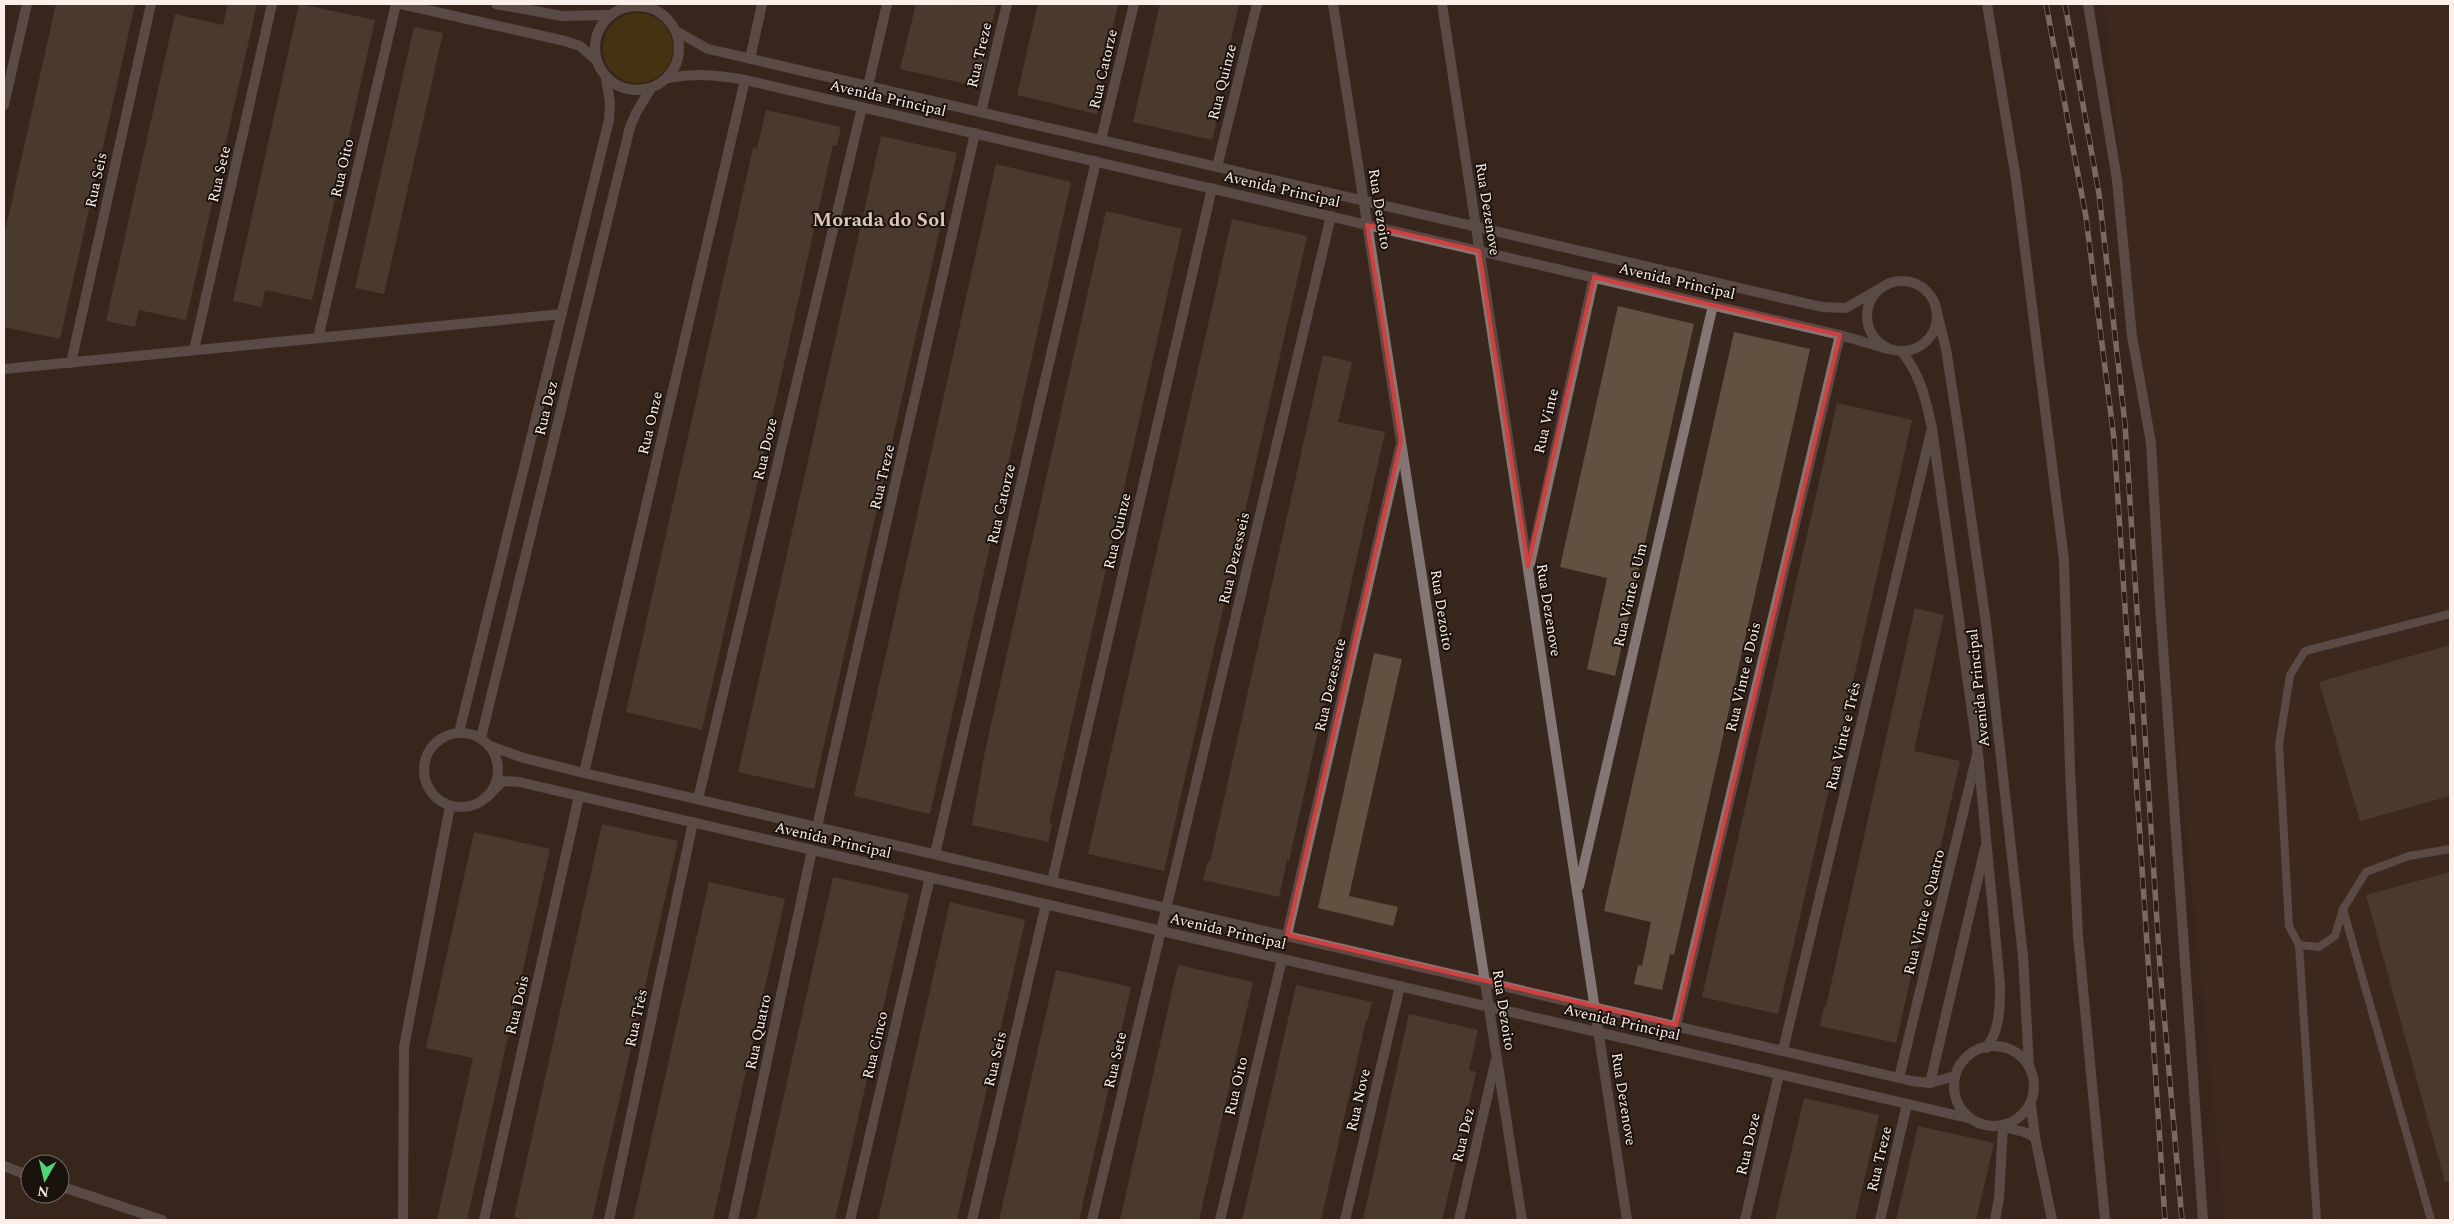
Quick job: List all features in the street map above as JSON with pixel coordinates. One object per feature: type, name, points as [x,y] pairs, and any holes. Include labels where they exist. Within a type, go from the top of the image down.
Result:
[{"type":"street","points":[[4,105],[27,4]]},
{"type":"street","name":"Rua Seis","points":[[71,363],[151,4]]},
{"type":"street","name":"Rua Sete","points":[[194,350],[272,4]]},
{"type":"street","name":"Rua Oito","points":[[318,338],[396,4]]},
{"type":"street","points":[[401,4],[580,46],[596,60],[606,78],[610,103],[609,120],[459,733],[446,736],[436,743],[428,753],[424,765],[424,778],[429,790],[438,800],[450,806],[404,1047],[403,1220]]},
{"type":"street","points":[[496,4],[517,6]]},
{"type":"street","points":[[750,59],[762,4]]},
{"type":"street","points":[[868,86],[887,4]]},
{"type":"street","name":"Rua Treze","points":[[981,112],[1007,4]]},
{"type":"street","name":"Rua Catorze","points":[[1101,140],[1134,4]]},
{"type":"street","name":"Rua Quinze","points":[[1217,167],[1257,4]]},
{"type":"street","name":"Rua Dezoito","points":[[1333,4],[1522,1220]]},
{"type":"street","name":"Rua Dezenove","points":[[1442,4],[1627,1220]]},
{"type":"street","points":[[1987,4],[2016,179],[2064,560],[2070,769],[2078,936],[2105,1220]]},
{"type":"street","points":[[2088,4],[2117,180],[2132,336],[2151,442],[2160,604],[2203,1220]]},
{"type":"street","name":"Avenida Principal","points":[[517,6],[562,16],[610,15],[620,9],[641,5],[657,11],[668,19],[676,31],[708,49],[1822,307],[1846,308],[1888,284],[1908,281],[1927,291],[1936,309],[1946,349],[1986,623],[2023,956],[2029,1066],[2035,1089],[2031,1105],[2035,1138]]},
{"type":"street","points":[[596,60],[596,36],[602,24],[610,15]]},
{"type":"street","points":[[668,78],[675,68],[679,55],[680,43],[676,31]]},
{"type":"street","name":"Avenida Principal","points":[[606,78],[627,89],[639,91],[651,88],[668,78],[690,74],[716,74],[745,80],[1713,305],[1840,335],[1888,349],[1900,351],[1916,348],[1929,339],[1937,320],[1936,309]]},
{"type":"street","name":"Rua Onze","points":[[584,773],[745,80]]},
{"type":"street","name":"Rua Dez","points":[[481,738],[630,128],[636,113],[651,88]]},
{"type":"street","name":"Rua Doze","points":[[698,799],[862,107]]},
{"type":"street","name":"Rua Treze","points":[[817,827],[975,133]]},
{"type":"street","name":"Rua Catorze","points":[[935,854],[1096,161]]},
{"type":"street","name":"Rua Quinze","points":[[1052,881],[1212,188]]},
{"type":"street","name":"Rua Dezesseis","points":[[1166,908],[1331,216]]},
{"type":"street","name":"Rua Vinte","points":[[1528,570],[1594,278]]},
{"type":"street","points":[[1879,289],[1871,298],[1867,309],[1866,321],[1870,333],[1888,349]]},
{"type":"street","name":"Rua Vinte e Um","points":[[1577,892],[1713,305]]},
{"type":"street","points":[[4,369],[562,314]]},
{"type":"street","name":"Rua Vinte e Dois","points":[[1676,1025],[1840,335]]},
{"type":"street","name":"Avenida Principal","points":[[1900,351],[1914,369],[1920,382],[1932,428],[1978,754],[1998,961],[2000,1006],[1992,1040],[1986,1048]]},
{"type":"street","name":"Rua Vinte e Três","points":[[1783,1050],[1932,428]]},
{"type":"street","name":"Rua Dezessete","points":[[1288,935],[1401,441]]},
{"type":"street","name":"Avenida Principal","points":[[459,733],[481,738],[490,746],[496,756],[499,772],[494,788],[487,798]]},
{"type":"street","name":"Avenida Principal","points":[[490,746],[524,758],[584,773],[1899,1078],[1930,1083],[1955,1076]]},
{"type":"street","name":"Rua Vinte e Quatro","points":[[1899,1078],[1978,754]]},
{"type":"street","name":"Avenida Principal","points":[[450,806],[469,807],[487,798],[498,785],[509,781],[2003,1126],[2024,1132],[2035,1138]]},
{"type":"street","name":"Rua Dois","points":[[484,1220],[579,796]]},
{"type":"street","name":"Rua Três","points":[[609,1220],[693,822]]},
{"type":"street","points":[[1930,1083],[1987,840]]},
{"type":"street","name":"Rua Quatro","points":[[733,1220],[812,850]]},
{"type":"street","name":"Rua Cinco","points":[[850,1220],[930,877]]},
{"type":"street","name":"Rua Seis","points":[[972,1220],[1046,904]]},
{"type":"street","name":"Rua Sete","points":[[1092,1220],[1166,908]]},
{"type":"street","name":"Rua Oito","points":[[1220,1220],[1282,959]]},
{"type":"street","name":"Rua Nove","points":[[1345,1220],[1400,986]]},
{"type":"street","points":[[1968,1118],[1955,1099],[1955,1076],[1967,1057],[1986,1048],[2006,1049],[2023,1058],[2029,1066]]},
{"type":"street","name":"Rua Dez","points":[[1459,1220],[1496,1057]]},
{"type":"street","name":"Rua Doze","points":[[1745,1220],[1779,1074]]},
{"type":"street","name":"Rua Treze","points":[[1880,1220],[1907,1104]]},
{"type":"street","points":[[1995,1220],[1999,1198],[2003,1126],[2016,1122],[2031,1105]]},
{"type":"street","points":[[2035,1138],[2052,1220]]},
{"type":"street","points":[[4,1166],[20,1172]]},
{"type":"street","points":[[70,1189],[162,1220]]},
{"type":"lane","points":[[2318,1220],[2299,945],[2289,926],[2279,745],[2290,675],[2305,651],[2450,614]]},
{"type":"lane","points":[[2299,945],[2319,947],[2335,936],[2343,908],[2366,872],[2409,856],[2450,849]]},
{"type":"lane","points":[[2343,908],[2431,1220]]},
{"type":"highlighted area","points":[[1367,225],[1479,251],[1528,566],[1594,277],[1840,335],[1676,1025],[1287,935],[1401,441]]},
{"type":"shaded area","points":[[2104,4],[2450,4],[2450,1220],[2225,1220]]},
{"type":"shaded area","points":[[638,13],[651,16],[663,23],[670,35],[673,48],[670,61],[663,73],[651,80],[638,83],[625,80],[613,73],[606,61],[603,48],[606,35],[613,23],[625,16]]},
{"type":"building","points":[[56,4],[135,4],[60,339],[4,327],[4,236]]},
{"type":"building","points":[[228,4],[257,4],[186,320],[139,310],[135,327],[106,321],[175,14],[223,25]]},
{"type":"building","points":[[299,4],[375,20],[312,300],[265,290],[262,307],[233,301]]},
{"type":"building","points":[[916,4],[996,6],[984,58],[987,59],[980,87],[900,69]]},
{"type":"building","points":[[1038,4],[1118,4],[1100,85],[1104,85],[1097,114],[1017,95]]},
{"type":"building","points":[[1160,4],[1239,4],[1215,111],[1219,111],[1212,140],[1133,122]]},
{"type":"building","points":[[414,27],[443,33],[384,294],[355,288]]},
{"type":"building","points":[[766,110],[841,127],[837,146],[833,145],[702,730],[626,712],[753,148],[757,149]]},
{"type":"building","points":[[881,136],[957,153],[814,789],[738,772]]},
{"type":"building","points":[[996,164],[1071,182],[930,814],[854,796]]},
{"type":"building","points":[[1106,211],[1182,229],[1049,823],[1052,824],[1048,842],[972,825],[984,756]]},
{"type":"building","points":[[1232,219],[1307,236],[1164,871],[1088,854]]},
{"type":"building","points":[[1618,306],[1694,324],[1615,676],[1587,669],[1607,578],[1560,567]]},
{"type":"building","points":[[1734,332],[1810,349],[1674,955],[1670,954],[1662,990],[1634,984],[1638,965],[1642,966],[1651,922],[1604,911]]},
{"type":"building","points":[[1323,355],[1352,362],[1338,422],[1385,432],[1289,861],[1287,860],[1279,897],[1203,880],[1208,861],[1210,862]]},
{"type":"building","points":[[1837,403],[1912,420],[1778,1014],[1702,997]]},
{"type":"building","points":[[1915,608],[1944,615],[1914,751],[1960,761],[1896,1043],[1820,1026],[1824,1007],[1826,1007]]},
{"type":"building","points":[[2450,645],[2450,796],[2360,821],[2319,682]]},
{"type":"building","points":[[1374,653],[1402,659],[1349,896],[1398,907],[1393,926],[1318,908]]},
{"type":"building","points":[[602,824],[678,841],[592,1220],[530,1220],[514,1217]]},
{"type":"building","points":[[474,832],[550,849],[467,1220],[437,1220],[473,1058],[426,1048]]},
{"type":"building","points":[[2450,872],[2450,1181],[2445,1182],[2366,895]]},
{"type":"building","points":[[833,877],[909,894],[835,1220],[756,1220]]},
{"type":"building","points":[[709,882],[785,899],[713,1220],[633,1220]]},
{"type":"building","points":[[950,902],[1025,920],[1021,939],[957,1220],[878,1220]]},
{"type":"building","points":[[1178,965],[1253,982],[1199,1220],[1120,1220]]},
{"type":"building","points":[[1056,970],[1131,987],[1079,1220],[999,1220]]},
{"type":"building","points":[[1296,985],[1372,1002],[1366,1021],[1321,1220],[1242,1220]]},
{"type":"building","points":[[1409,1014],[1478,1030],[1469,1070],[1476,1072],[1442,1220],[1363,1220]]},
{"type":"building","points":[[1804,1098],[1879,1115],[1855,1220],[1775,1220]]},
{"type":"building","points":[[1918,1126],[1994,1143],[1976,1220],[1896,1220]]},
{"type":"railway","points":[[2046,4],[2086,217],[2114,439],[2165,1220]]},
{"type":"railway","points":[[2065,4],[2099,194],[2125,424],[2160,968],[2182,1220]]},
{"type":"district","name":"Morada do Sol","points":[[879,219]]}]
